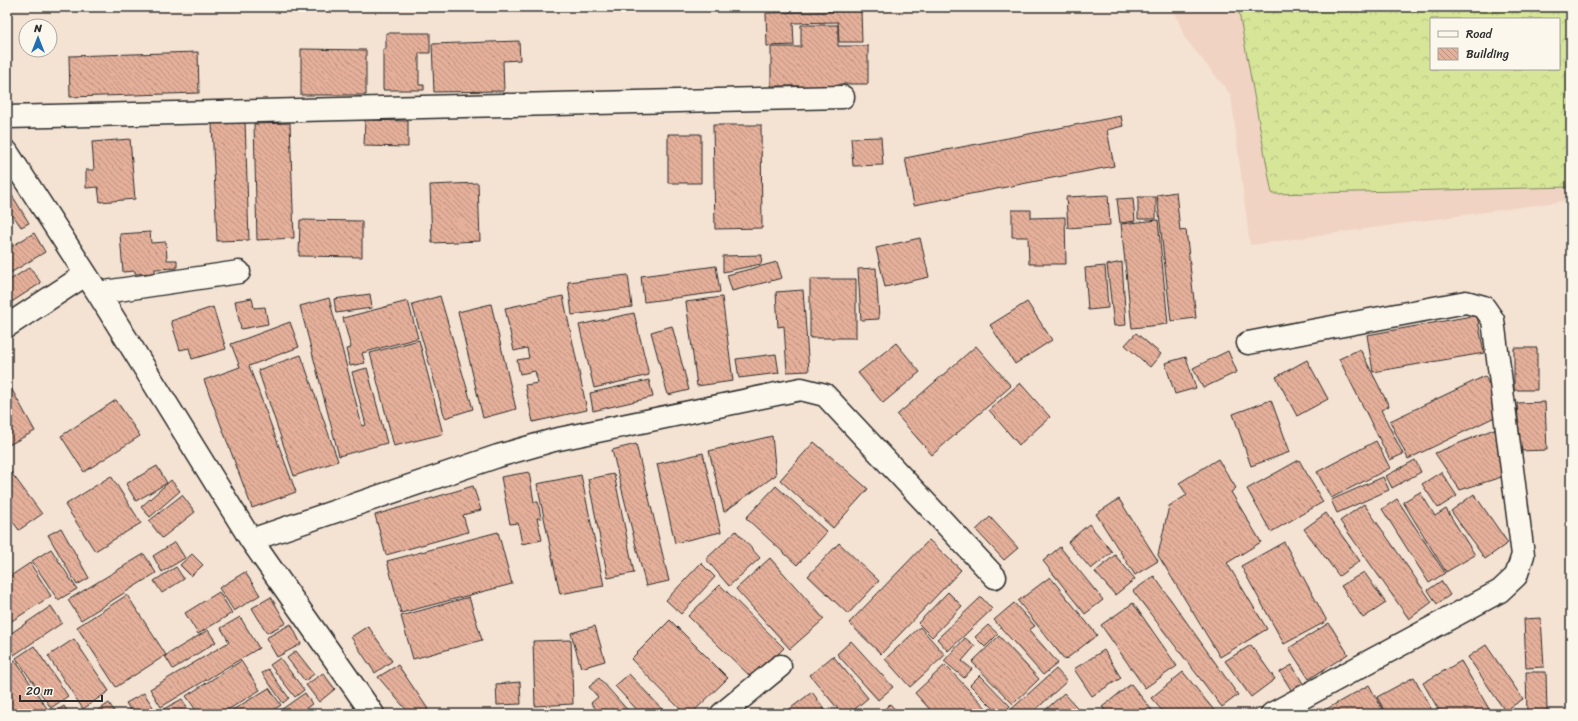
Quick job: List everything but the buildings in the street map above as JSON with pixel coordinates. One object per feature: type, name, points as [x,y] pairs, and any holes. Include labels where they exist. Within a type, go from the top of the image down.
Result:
[{"type":"street","points":[[7,117],[843,97]]},
{"type":"street","points":[[7,152],[98,293],[251,540],[373,714]]},
{"type":"street","points":[[98,293],[239,272]]},
{"type":"street","points":[[7,326],[85,275]]},
{"type":"street","points":[[1248,343],[1466,302],[1484,306],[1493,320],[1523,555],[1516,576],[1500,591],[1272,714]]},
{"type":"street","points":[[251,540],[498,456],[554,440],[801,389],[825,395],[995,577]]},
{"type":"street","points":[[722,714],[780,666]]},
{"type":"shaded area","points":[[1173,7],[1571,7],[1571,200],[1250,245],[1231,95],[1185,38]]},
{"type":"green space","points":[[1238,7],[1571,7],[1571,187],[1272,194]]}]
